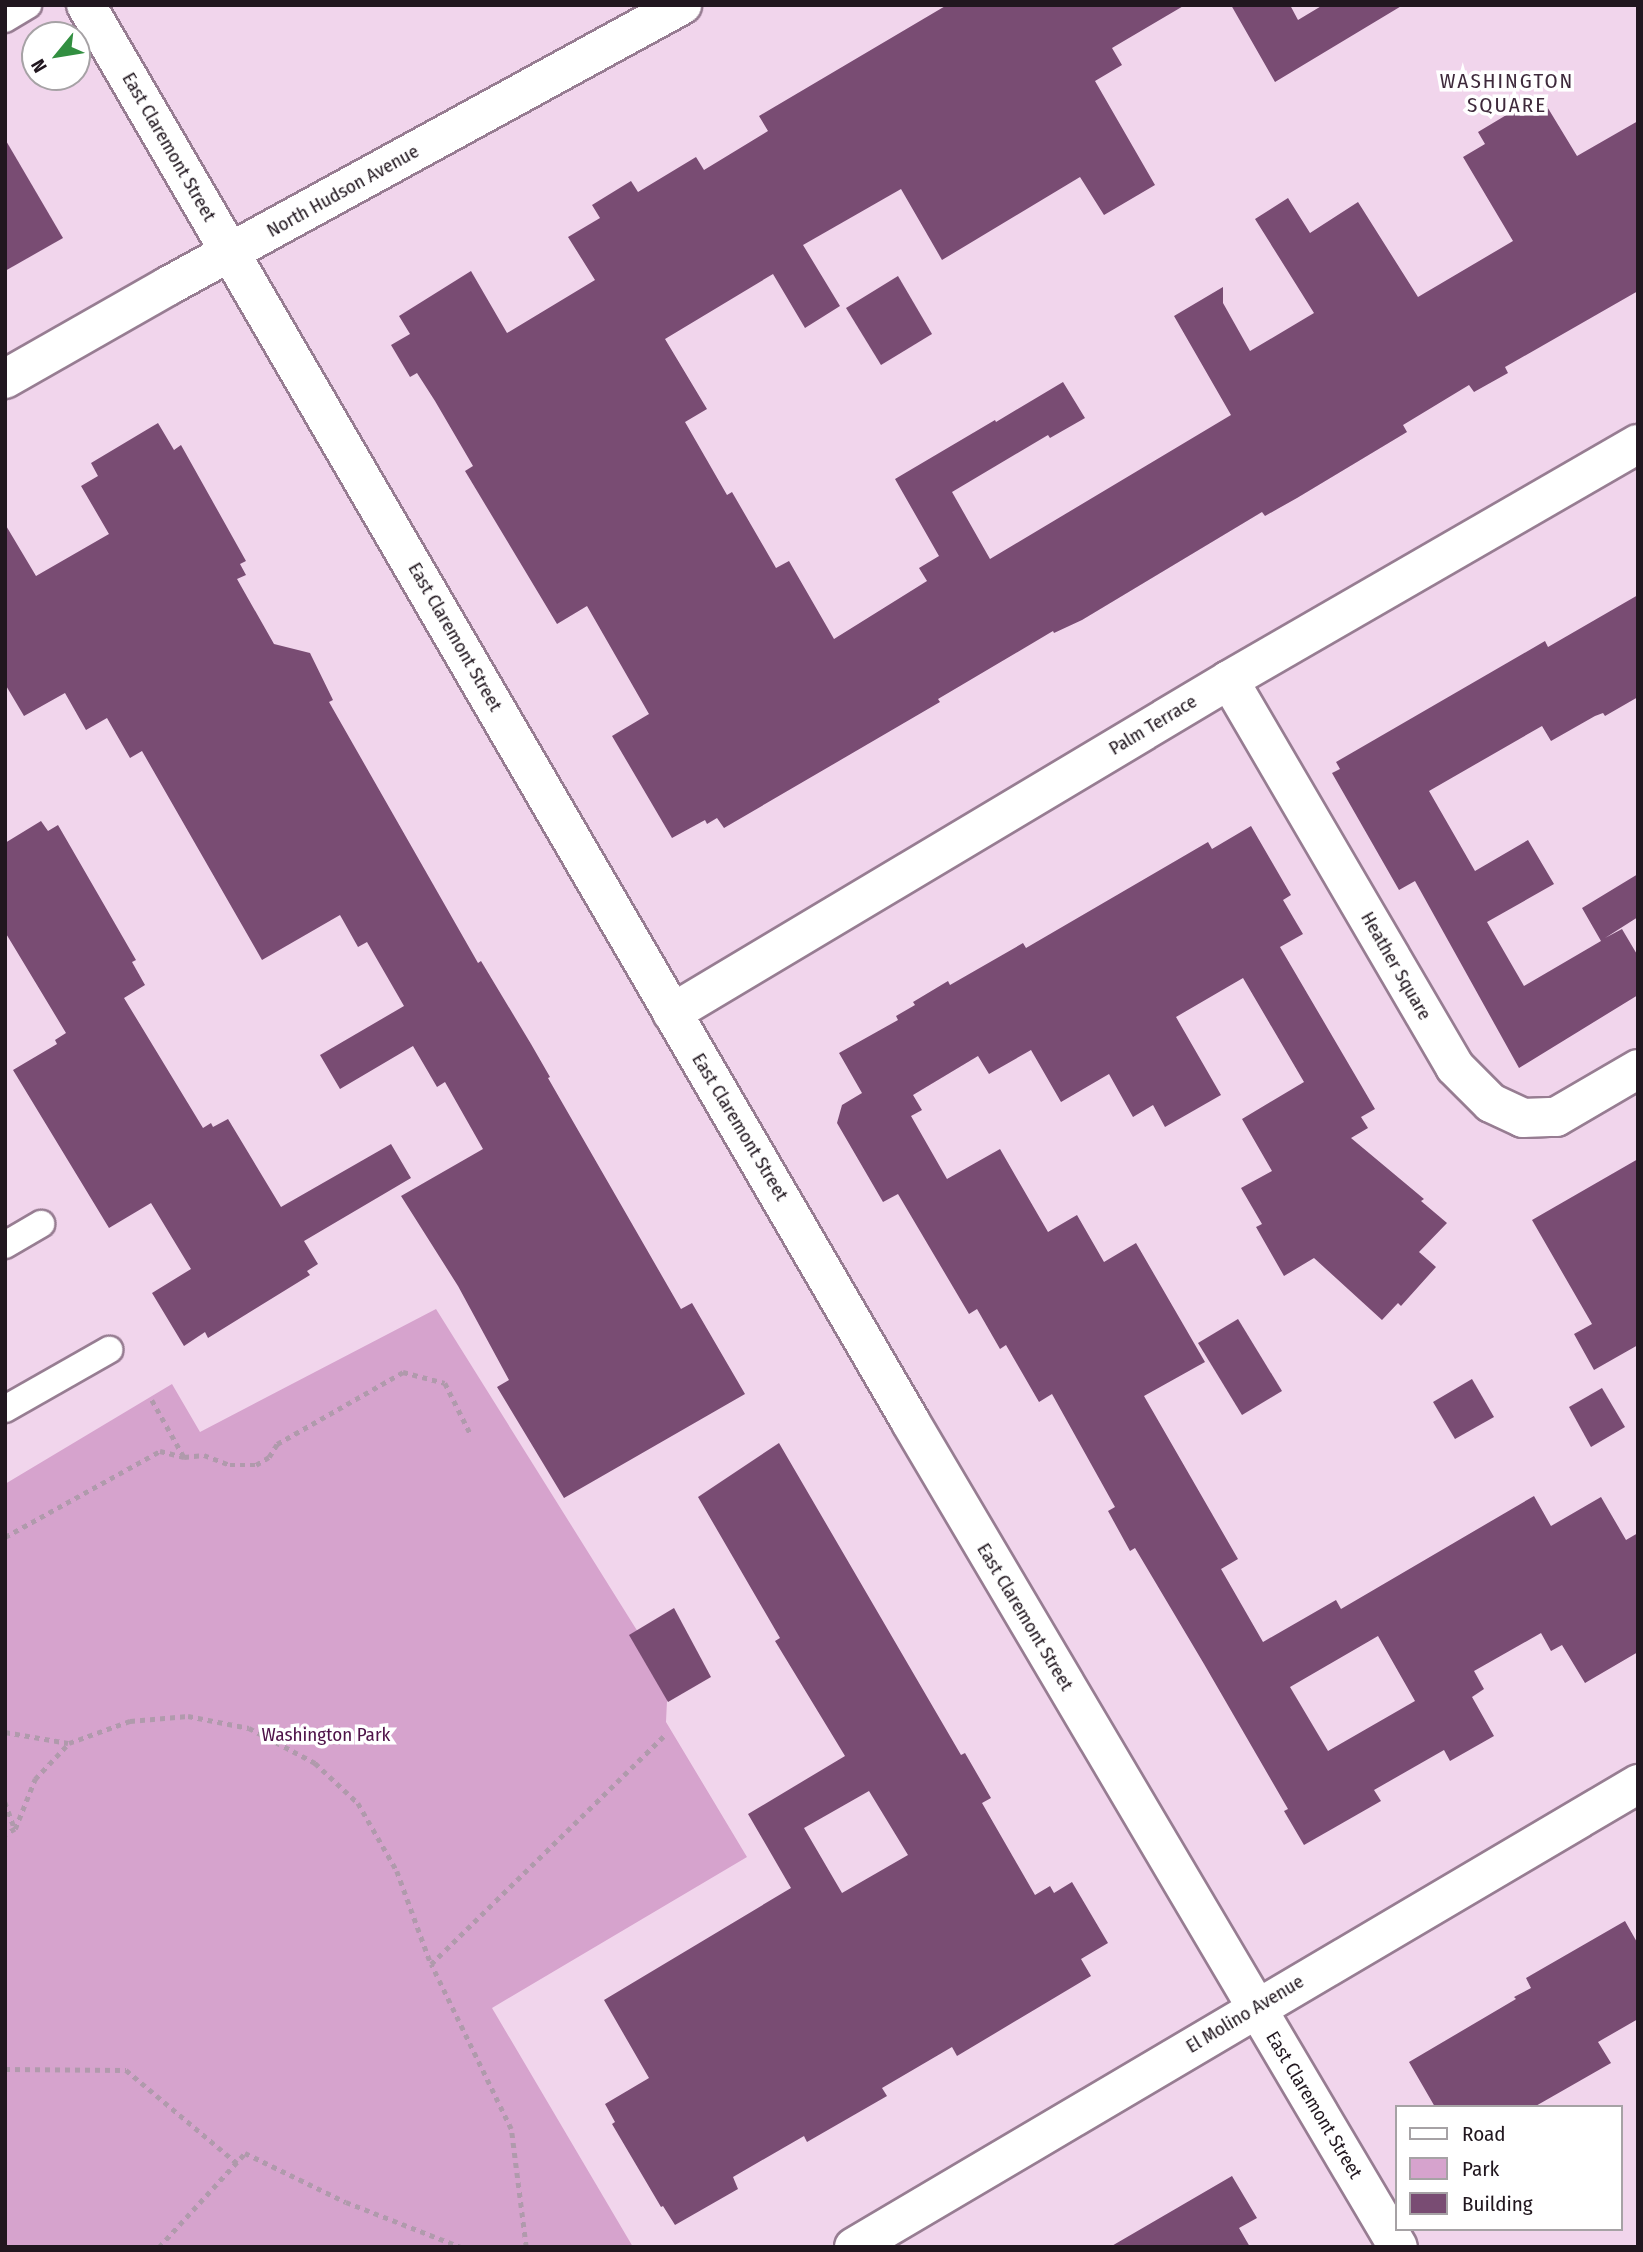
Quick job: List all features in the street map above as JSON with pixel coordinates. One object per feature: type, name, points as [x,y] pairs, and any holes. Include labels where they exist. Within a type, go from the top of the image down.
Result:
[{"type":"street","name":"East Claremont Street","points":[[86,5],[672,1013],[1398,2247]]},
{"type":"street","name":"North Hudson Avenue","points":[[5,379],[682,5]]},
{"type":"street","name":"Palm Terrace","points":[[672,1013],[1229,680],[1638,444]]},
{"type":"street","name":"Heather Square","points":[[1229,680],[1455,1067],[1491,1103],[1523,1118],[1556,1116],[1638,1069]]},
{"type":"street","name":"El Molino Avenue","points":[[854,2247],[1638,1784]]},
{"type":"lane","points":[[5,19],[28,5]]},
{"type":"lane","points":[[5,1245],[41,1224]]},
{"type":"lane","points":[[5,1409],[108,1350]]},
{"type":"path","points":[[5,1537],[160,1451],[184,1457],[204,1455],[230,1465],[256,1465],[269,1457],[277,1444],[403,1372],[445,1383],[470,1433]]},
{"type":"path","points":[[152,1400],[184,1457]]},
{"type":"path","points":[[5,1835],[15,1829],[35,1779],[69,1743],[130,1721],[188,1716],[249,1728],[316,1763],[358,1803],[397,1871],[431,1964],[511,2129],[526,2247]]},
{"type":"path","points":[[5,1732],[69,1743]]},
{"type":"path","points":[[431,1964],[665,1735]]},
{"type":"path","points":[[5,1802],[15,1829]]},
{"type":"path","points":[[5,2069],[126,2070],[237,2163]]},
{"type":"path","points":[[159,2247],[246,2153],[346,2202],[461,2247]]},
{"type":"green space","name":"Washington Park","points":[[436,1309],[668,1680],[666,1722],[747,1857],[492,2008],[633,2247],[5,2247],[5,1484],[172,1384],[200,1432]]},
{"type":"building","points":[[947,5],[1185,5],[1112,48],[1122,65],[1095,81],[1155,185],[1104,215],[1080,177],[942,260],[901,189],[803,245],[840,306],[805,328],[773,274],[665,339],[707,409],[685,422],[727,495],[732,492],[776,568],[789,561],[834,639],[927,581],[919,568],[939,556],[895,479],[995,420],[996,422],[1063,382],[1085,418],[1050,438],[1048,435],[952,492],[990,559],[1231,415],[1174,316],[1223,287],[1223,303],[1250,351],[1314,313],[1255,219],[1288,198],[1310,233],[1358,202],[1418,297],[1513,241],[1463,157],[1485,144],[1478,132],[1540,95],[1577,156],[1638,121],[1638,291],[1505,367],[1508,373],[1474,392],[1469,385],[1403,425],[1407,432],[1297,498],[1265,516],[1262,512],[1082,620],[1054,633],[1053,631],[938,699],[940,702],[724,828],[717,818],[707,824],[705,820],[672,838],[612,736],[649,714],[587,606],[557,624],[465,471],[473,466],[435,401],[417,373],[410,377],[391,345],[410,334],[399,316],[471,271],[507,333],[595,280],[568,237],[600,218],[592,205],[631,181],[638,192],[696,157],[704,170],[768,131],[759,116]]},
{"type":"building","points":[[1231,5],[1290,5],[1298,20],[1323,5],[1403,5],[1275,82]]},
{"type":"building","points":[[5,139],[63,238],[5,271]]},
{"type":"building","points":[[898,276],[932,334],[881,365],[846,308]]},
{"type":"building","points":[[158,423],[174,450],[181,445],[246,561],[240,564],[246,575],[237,579],[274,644],[310,653],[333,700],[329,702],[478,963],[481,961],[531,1044],[681,1309],[692,1303],[745,1394],[564,1498],[497,1387],[509,1380],[458,1286],[401,1196],[483,1149],[445,1082],[437,1087],[413,1046],[340,1089],[320,1055],[404,1006],[367,942],[358,947],[340,915],[262,960],[142,751],[130,758],[107,718],[86,730],[65,693],[24,716],[5,684],[5,524],[36,576],[109,534],[81,486],[98,476],[91,463]]},
{"type":"building","points":[[1638,595],[1638,697],[1605,716],[1603,713],[1595,716],[1551,741],[1542,726],[1429,791],[1475,871],[1528,840],[1554,884],[1487,922],[1524,986],[1601,941],[1582,908],[1638,874],[1638,917],[1605,938],[1622,929],[1638,956],[1638,995],[1519,1068],[1415,881],[1399,890],[1332,773],[1340,769],[1336,762],[1545,641],[1548,647]]},
{"type":"building","points":[[41,821],[48,831],[58,825],[136,960],[132,962],[145,985],[124,998],[203,1128],[211,1123],[213,1127],[228,1119],[281,1207],[391,1144],[411,1178],[304,1241],[318,1264],[307,1271],[310,1275],[208,1338],[205,1332],[184,1346],[152,1293],[191,1269],[151,1203],[109,1228],[13,1070],[57,1044],[55,1040],[66,1033],[5,932],[5,843]]},
{"type":"building","points":[[1251,826],[1291,895],[1283,900],[1303,934],[1280,947],[1375,1109],[1361,1117],[1368,1128],[1351,1138],[1424,1199],[1421,1201],[1447,1223],[1419,1252],[1436,1267],[1401,1306],[1398,1303],[1382,1320],[1314,1258],[1284,1276],[1256,1227],[1262,1224],[1241,1188],[1272,1171],[1242,1119],[1304,1082],[1243,978],[1176,1017],[1221,1095],[1165,1127],[1153,1105],[1133,1117],[1109,1074],[1061,1102],[1031,1050],[989,1074],[978,1056],[913,1095],[922,1110],[911,1116],[947,1179],[1000,1149],[1048,1232],[1077,1215],[1104,1262],[1136,1243],[1205,1362],[1144,1396],[1238,1559],[1221,1569],[1263,1642],[1336,1600],[1341,1609],[1534,1496],[1551,1526],[1601,1497],[1626,1540],[1638,1533],[1638,1652],[1585,1683],[1562,1645],[1551,1651],[1541,1633],[1474,1671],[1484,1689],[1472,1697],[1494,1736],[1450,1761],[1444,1750],[1374,1790],[1381,1801],[1304,1845],[1284,1811],[1288,1809],[1204,1664],[1135,1548],[1130,1551],[1108,1511],[1115,1507],[1052,1394],[1039,1402],[1006,1345],[1000,1349],[977,1309],[969,1314],[898,1194],[883,1202],[837,1123],[842,1105],[862,1093],[839,1053],[898,1020],[896,1016],[915,1005],[913,1002],[948,981],[950,985],[1023,943],[1026,948],[1208,842],[1212,849]],"holes":[[[1378,1636],[1415,1701],[1328,1751],[1290,1687]]]},
{"type":"building","points":[[1638,1159],[1638,1345],[1594,1370],[1574,1334],[1592,1324],[1532,1220]]},
{"type":"building","points":[[1238,1319],[1282,1391],[1242,1415],[1198,1343]]},
{"type":"building","points":[[1472,1379],[1494,1417],[1455,1439],[1433,1402]]},
{"type":"building","points":[[1602,1388],[1625,1427],[1591,1447],[1569,1407]]},
{"type":"building","points":[[779,1443],[961,1755],[965,1753],[991,1798],[982,1803],[1035,1895],[1050,1886],[1054,1893],[1072,1882],[1108,1943],[1081,1959],[1091,1976],[957,2056],[952,2047],[882,2088],[887,2096],[807,2142],[804,2136],[733,2177],[738,2189],[675,2225],[663,2206],[661,2207],[612,2124],[615,2122],[605,2104],[649,2078],[604,2000],[791,1888],[748,1814],[845,1756],[775,1641],[780,1638],[698,1497]],"holes":[[[869,1791],[908,1855],[842,1893],[804,1828]]]},
{"type":"building","points":[[674,1608],[711,1677],[668,1702],[629,1635]]},
{"type":"building","points":[[1625,1921],[1638,1944],[1638,2019],[1598,2042],[1611,2063],[1538,2105],[1434,2105],[1409,2062],[1516,1999],[1514,1997],[1531,1988],[1526,1978]]},
{"type":"building","points":[[1232,2176],[1257,2218],[1239,2228],[1250,2247],[1110,2247]]},
{"type":"district","name":"WASHINGTON SQUARE","points":[[1507,93]]}]
